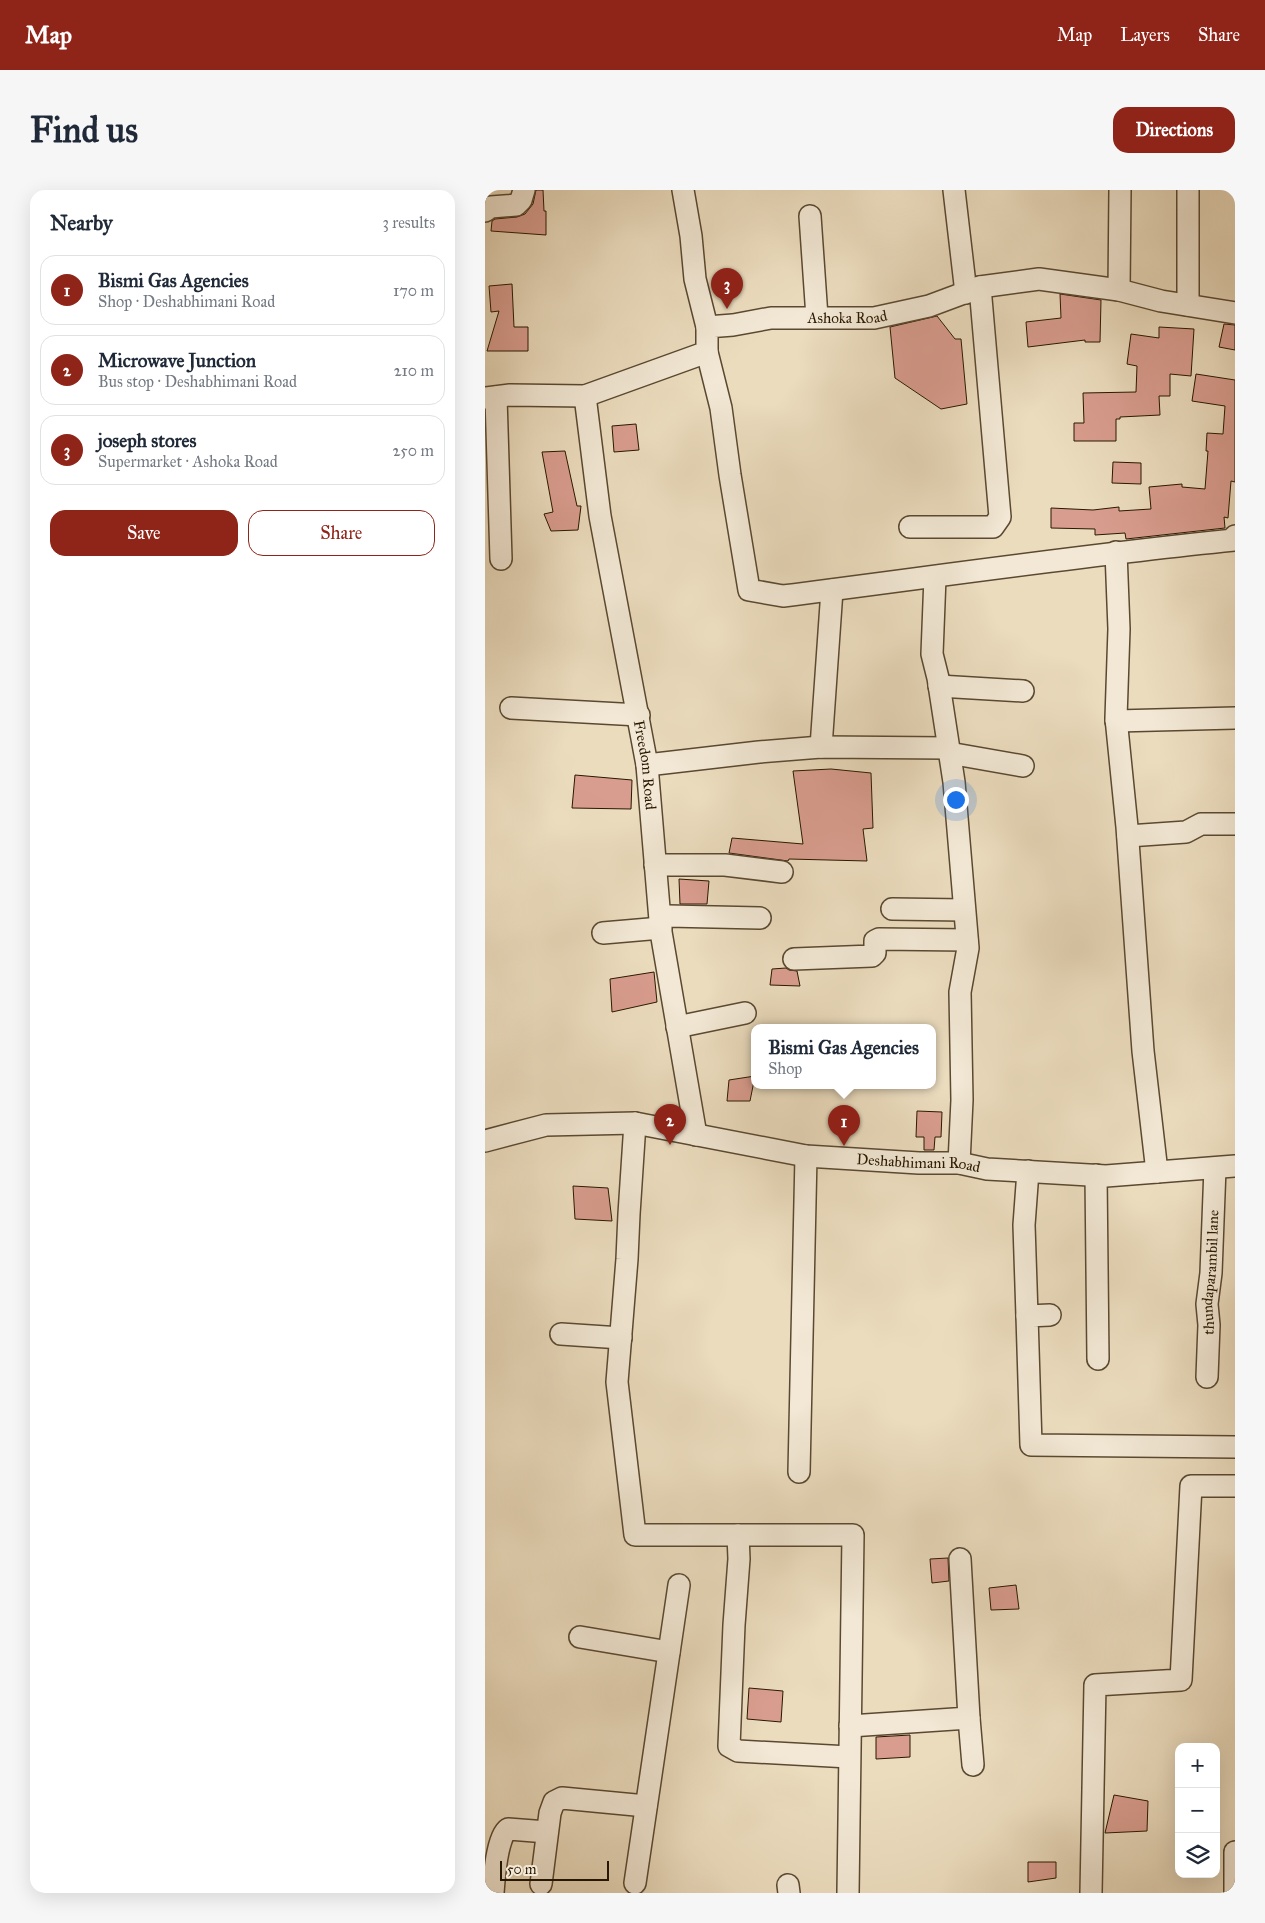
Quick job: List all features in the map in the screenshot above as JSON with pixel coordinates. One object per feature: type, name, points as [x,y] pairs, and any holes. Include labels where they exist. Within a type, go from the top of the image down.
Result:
[{"type":"street","points":[[485,211],[491,207],[516,205],[521,200],[524,190]]},
{"type":"street","points":[[689,190],[695,279],[707,327],[707,352],[721,408],[729,476],[749,590],[783,596],[1235,538]]},
{"type":"street","points":[[911,527],[993,527],[1000,517],[973,290],[954,190]]},
{"type":"street","points":[[1119,290],[1121,190]]},
{"type":"street","points":[[1188,190],[1188,305]]},
{"type":"street","points":[[811,216],[817,317]]},
{"type":"street","name":"Ashoka Road","points":[[707,327],[733,325],[771,318],[874,318],[929,306],[973,290],[1039,279],[1119,290],[1161,301],[1235,313]]},
{"type":"street","points":[[501,559],[490,397],[585,396],[707,352]]},
{"type":"street","name":"Freedom Road","points":[[585,396],[600,516],[647,765],[660,925],[696,1135]]},
{"type":"street","points":[[1116,552],[1119,629],[1116,721],[1128,836],[1140,1012],[1157,1172]]},
{"type":"street","points":[[935,577],[932,654],[954,782],[967,940],[960,992],[962,1100],[959,1163]]},
{"type":"street","points":[[821,747],[833,590]]},
{"type":"street","points":[[939,686],[1023,691]]},
{"type":"street","points":[[511,708],[639,715]]},
{"type":"street","points":[[1116,721],[1235,718]]},
{"type":"street","points":[[647,765],[821,747],[949,750],[1023,766]]},
{"type":"street","points":[[1128,836],[1186,832],[1201,824],[1235,824]]},
{"type":"street","points":[[655,865],[725,866],[782,872]]},
{"type":"street","points":[[892,909],[964,910]]},
{"type":"street","points":[[603,933],[660,925],[668,916],[760,918]]},
{"type":"street","points":[[794,959],[872,956],[875,953],[875,941],[879,939],[967,940]]},
{"type":"street","points":[[677,1027],[745,1013]]},
{"type":"street","points":[[635,1123],[617,1382],[635,1535],[853,1535],[848,1893]]},
{"type":"street","name":"Deshabhimani Road","points":[[485,1140],[546,1126],[635,1123],[806,1156],[919,1164],[959,1163],[987,1169],[1096,1175],[1225,1167]]},
{"type":"street","points":[[799,1472],[806,1156]]},
{"type":"street","name":"thundaparambil lane","points":[[1207,1377],[1209,1325],[1207,1304],[1225,1167]]},
{"type":"street","points":[[1028,1171],[1024,1224],[1031,1445],[1235,1447]]},
{"type":"street","points":[[1096,1175],[1098,1359]]},
{"type":"street","points":[[1027,1316],[1050,1315]]},
{"type":"street","points":[[561,1334],[621,1338]]},
{"type":"street","points":[[1091,1893],[1095,1685],[1181,1680],[1191,1486],[1235,1486]]},
{"type":"street","points":[[738,1535],[739,1559],[729,1746],[738,1751],[849,1757]]},
{"type":"street","points":[[960,1559],[973,1765]]},
{"type":"street","points":[[635,1883],[679,1585]]},
{"type":"street","points":[[580,1637],[669,1652]]},
{"type":"street","points":[[850,1726],[969,1718]]},
{"type":"street","points":[[541,1884],[549,1813],[554,1802],[562,1798],[646,1806]]},
{"type":"street","points":[[493,1893],[500,1840],[505,1831],[508,1829],[547,1832]]},
{"type":"street","points":[[1235,1852],[1235,1893]]},
{"type":"building","points":[[536,190],[543,190],[544,211],[546,211],[546,235],[491,231],[492,221],[495,219],[517,217],[525,214],[533,204]]},
{"type":"building","points":[[512,284],[514,327],[528,327],[528,351],[487,351],[499,311],[491,312],[489,286]]},
{"type":"building","points":[[1060,294],[1101,300],[1100,342],[1085,342],[1085,340],[1028,347],[1026,322],[1061,318]]},
{"type":"building","points":[[937,316],[955,339],[961,339],[967,404],[941,409],[895,378],[890,327]]},
{"type":"building","points":[[1224,324],[1235,325],[1235,350],[1219,347]]},
{"type":"building","points":[[1159,327],[1194,329],[1191,376],[1170,374],[1170,396],[1159,396],[1160,415],[1120,417],[1120,419],[1116,419],[1116,441],[1074,441],[1074,423],[1084,423],[1083,393],[1136,392],[1137,366],[1127,364],[1131,334],[1159,338]]},
{"type":"building","points":[[1196,374],[1235,380],[1235,482],[1231,481],[1228,518],[1224,517],[1225,528],[1126,539],[1125,533],[1095,535],[1095,529],[1051,528],[1051,508],[1093,510],[1119,507],[1119,511],[1151,509],[1149,487],[1182,484],[1182,487],[1205,489],[1208,451],[1206,451],[1207,433],[1223,434],[1225,406],[1192,401]]},
{"type":"building","points":[[636,424],[639,450],[614,452],[612,426]]},
{"type":"building","points":[[565,451],[577,506],[581,506],[578,530],[551,531],[544,514],[553,512],[542,452]]},
{"type":"building","points":[[1113,462],[1141,463],[1141,484],[1112,483]]},
{"type":"building","points":[[831,769],[871,773],[873,828],[863,829],[867,861],[789,859],[788,861],[729,853],[732,838],[803,844],[793,771]]},
{"type":"building","points":[[575,775],[632,780],[631,809],[572,808]]},
{"type":"building","points":[[679,879],[709,881],[707,904],[680,904]]},
{"type":"building","points":[[786,968],[797,971],[800,986],[770,985],[772,969]]},
{"type":"building","points":[[654,972],[657,1002],[612,1012],[610,979]]},
{"type":"building","points":[[751,1077],[752,1089],[750,1101],[727,1101],[729,1080]]},
{"type":"building","points":[[917,1111],[942,1112],[941,1137],[935,1137],[934,1150],[924,1150],[924,1137],[916,1137]]},
{"type":"building","points":[[573,1186],[608,1188],[612,1221],[575,1219]]},
{"type":"building","points":[[948,1558],[949,1581],[932,1583],[930,1559]]},
{"type":"building","points":[[1016,1585],[1019,1609],[991,1610],[989,1588]]},
{"type":"building","points":[[749,1688],[783,1691],[781,1722],[747,1719]]},
{"type":"building","points":[[910,1735],[910,1757],[876,1759],[876,1737]]},
{"type":"building","points":[[1114,1795],[1148,1801],[1147,1831],[1105,1833]]},
{"type":"building","points":[[1028,1862],[1056,1862],[1056,1878],[1028,1882]]},
{"type":"place","name":"joseph stores","points":[[727,309]]},
{"type":"place","name":"Microwave Junction","points":[[670,1145]]},
{"type":"place","name":"Bismi Gas Agencies","points":[[844,1146]]}]
